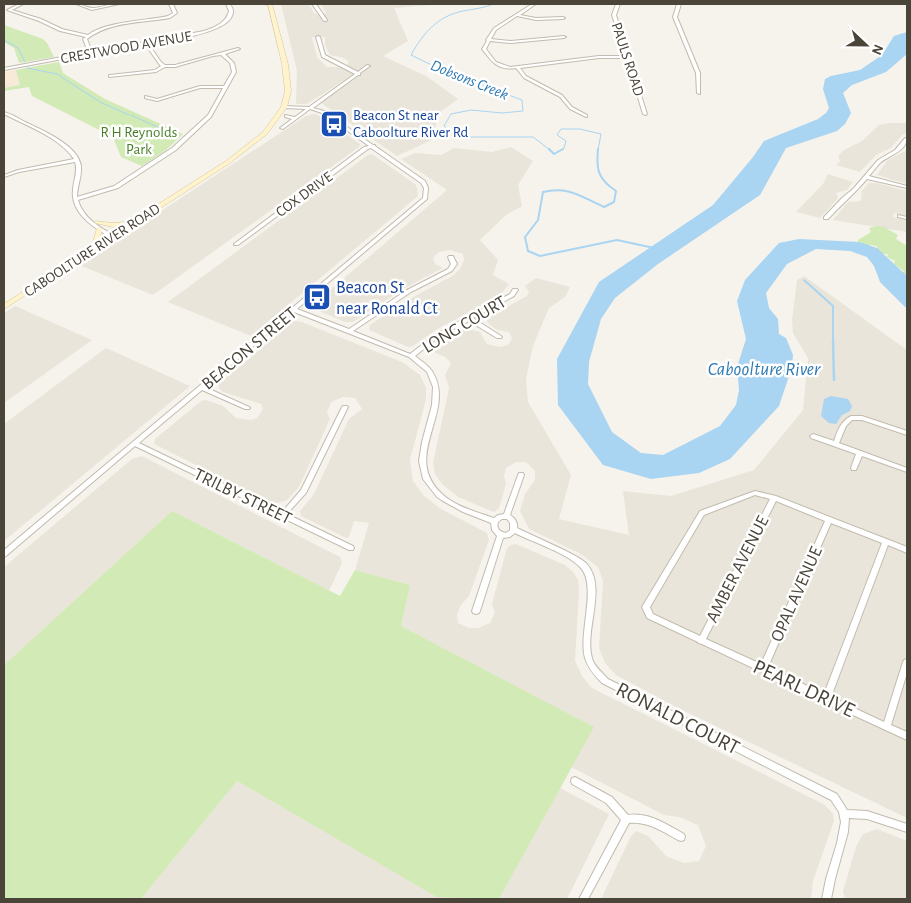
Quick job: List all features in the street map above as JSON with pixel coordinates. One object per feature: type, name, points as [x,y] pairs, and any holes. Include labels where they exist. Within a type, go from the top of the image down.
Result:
[{"type":"main road","name":"CABOOLTURE RIVER ROAD","points":[[4,306],[248,148],[272,125],[284,107],[288,91],[285,64],[270,4]]},
{"type":"main road","name":"CABOOLTURE RIVER ROAD","points":[[4,306],[96,242],[113,234],[124,224],[180,192]]},
{"type":"main road","points":[[96,242],[98,226],[124,224]]},
{"type":"street","points":[[20,4],[9,10],[40,20],[61,30],[87,36],[108,28],[168,17],[175,13],[170,4]]},
{"type":"street","points":[[78,4],[92,9],[118,4]]},
{"type":"street","name":"CRESTWOOD AVENUE","points":[[4,69],[197,34],[224,23],[230,16],[228,4]]},
{"type":"street","points":[[314,4],[325,20]]},
{"type":"street","points":[[534,4],[495,29],[484,50],[495,64],[503,67],[518,68],[599,57],[627,57]]},
{"type":"street","name":"PAULS ROAD","points":[[618,4],[614,15],[645,114]]},
{"type":"street","points":[[679,4],[675,17],[698,73],[699,93]]},
{"type":"street","points":[[517,15],[536,19],[563,18]]},
{"type":"street","points":[[87,36],[86,42],[92,54]]},
{"type":"street","points":[[318,37],[322,56],[338,62],[359,74]]},
{"type":"street","points":[[488,40],[511,42],[564,37]]},
{"type":"street","points":[[147,44],[160,64],[164,66]]},
{"type":"street","points":[[110,76],[151,72],[164,66],[176,66],[213,54],[222,54],[238,49]]},
{"type":"street","points":[[76,199],[116,186],[165,157],[210,116],[234,72],[232,63],[222,54]]},
{"type":"street","points":[[282,128],[368,66]]},
{"type":"street","points":[[518,68],[525,77],[561,96],[571,108],[586,116]]},
{"type":"street","points":[[146,97],[157,100],[200,87],[224,88]]},
{"type":"street","name":"BEACON STREET","points":[[4,554],[424,198],[426,188],[423,182],[323,112],[310,108],[284,107]]},
{"type":"street","points":[[4,114],[64,145],[77,160],[79,172],[76,199],[80,210],[91,225],[98,226],[113,234]]},
{"type":"street","points":[[286,116],[296,118]]},
{"type":"street","points":[[826,218],[884,157],[897,151],[907,139]]},
{"type":"street","name":"COX DRIVE","points":[[236,244],[366,148],[373,146]]},
{"type":"street","points":[[4,176],[18,171],[77,160]]},
{"type":"street","points":[[866,177],[907,187]]},
{"type":"street","points":[[900,216],[907,218]]},
{"type":"street","points":[[350,332],[409,291],[450,270],[454,264],[451,257]]},
{"type":"street","name":"LONG COURT","points":[[411,356],[438,335],[512,296],[515,290]]},
{"type":"street","points":[[294,310],[411,356],[432,373],[437,389],[422,462],[427,482],[445,500],[494,521],[501,518],[513,521],[514,530],[509,534],[501,534],[494,529],[494,521]]},
{"type":"street","points":[[470,319],[499,337]]},
{"type":"street","points":[[202,388],[247,408]]},
{"type":"street","points":[[282,516],[304,491],[345,407]]},
{"type":"street","points":[[836,444],[842,425],[851,418],[862,418],[907,433]]},
{"type":"street","points":[[813,436],[907,470]]},
{"type":"street","name":"TRILBY STREET","points":[[136,444],[351,548]]},
{"type":"street","points":[[854,468],[860,453]]},
{"type":"street","points":[[506,518],[521,474]]},
{"type":"street","name":"PEARL DRIVE","points":[[774,498],[755,493],[702,513],[646,607],[650,616],[907,736]]},
{"type":"street","points":[[774,498],[907,550]]},
{"type":"street","name":"AMBER AVENUE","points":[[701,641],[774,498]]},
{"type":"street","name":"OPAL AVENUE","points":[[763,669],[829,520]]},
{"type":"street","name":"RONALD COURT","points":[[514,530],[577,560],[588,570],[591,582],[587,649],[589,660],[605,681],[834,797],[844,814]]},
{"type":"street","points":[[476,611],[501,534]]},
{"type":"street","points":[[826,698],[886,542]]},
{"type":"street","points":[[887,726],[907,662]]},
{"type":"street","points":[[575,782],[609,800],[626,819]]},
{"type":"street","points":[[827,899],[828,886],[846,826],[844,814],[867,815],[897,823],[907,828]]},
{"type":"street","points":[[583,899],[626,819],[638,816],[681,837]]},
{"type":"shaded area","points":[[281,4],[308,4],[315,14],[326,13],[321,4],[445,4],[394,8],[408,41],[383,56],[426,76],[458,99],[439,113],[432,140],[397,156],[320,102],[361,74],[347,65],[349,62],[344,58],[330,55],[325,45],[325,37],[312,37],[317,57],[327,67],[343,67],[354,74],[307,104],[296,104],[297,71]]},
{"type":"shaded area","points":[[16,70],[20,85],[4,88],[4,72]]},
{"type":"shaded area","points":[[314,114],[360,144],[359,147],[153,295],[79,265],[306,116]]},
{"type":"shaded area","points":[[907,123],[907,133],[902,135],[891,148],[876,155],[860,172],[836,165],[840,161],[838,156],[844,150],[862,141],[879,125]]},
{"type":"shaded area","points":[[511,147],[533,161],[518,185],[522,206],[506,215],[480,240],[498,260],[493,275],[509,284],[499,297],[439,328],[413,346],[408,347],[369,330],[370,325],[404,302],[454,275],[460,269],[464,260],[463,254],[450,250],[439,252],[433,258],[435,264],[443,268],[403,289],[353,322],[345,322],[314,309],[314,304],[447,190],[401,159],[415,153],[441,155],[454,148],[492,152]]},
{"type":"shaded area","points":[[907,150],[907,184],[877,175],[888,160]]},
{"type":"shaded area","points":[[372,154],[415,184],[418,196],[251,336],[168,302],[368,155]]},
{"type":"shaded area","points":[[828,174],[853,182],[847,190],[836,193],[838,198],[820,218],[796,212],[823,184]]},
{"type":"shaded area","points":[[869,183],[907,191],[907,216],[894,213],[893,217],[907,220],[907,232],[833,220],[848,202],[860,201],[862,198],[861,193],[865,194],[861,192]]},
{"type":"shaded area","points":[[804,276],[907,350],[907,818],[678,708],[616,675],[605,663],[599,648],[603,581],[598,567],[581,554],[529,529],[520,511],[525,494],[535,480],[535,471],[526,462],[516,462],[506,468],[504,476],[506,483],[503,495],[499,508],[494,512],[458,497],[442,484],[435,474],[433,463],[449,388],[445,375],[451,363],[445,357],[432,350],[465,328],[480,332],[486,343],[490,345],[500,347],[508,345],[512,339],[509,332],[497,330],[486,319],[527,296],[529,292],[525,286],[536,278],[570,287],[565,297],[549,308],[533,346],[526,379],[528,402],[571,475],[559,519],[629,535],[623,491],[671,496],[754,470],[803,410],[808,358],[793,333],[792,320],[797,280]]},
{"type":"shaded area","points":[[15,306],[92,340],[4,403],[4,313]]},
{"type":"shaded area","points":[[294,321],[302,322],[402,362],[420,375],[426,388],[426,399],[410,460],[413,481],[424,496],[441,509],[487,533],[489,540],[469,596],[461,605],[457,614],[458,623],[469,628],[478,628],[490,623],[495,612],[492,604],[507,548],[511,545],[516,544],[565,565],[578,580],[575,661],[582,676],[592,688],[825,805],[833,814],[834,821],[813,881],[811,899],[601,899],[631,836],[636,831],[648,836],[666,856],[684,863],[699,861],[706,846],[698,825],[679,817],[664,815],[571,767],[593,727],[401,626],[410,585],[355,570],[369,523],[354,521],[349,537],[346,538],[301,516],[300,511],[314,494],[349,419],[362,409],[355,398],[343,397],[331,402],[327,413],[330,419],[299,487],[287,500],[278,503],[270,502],[154,444],[155,439],[201,401],[206,400],[223,406],[236,418],[251,420],[257,418],[263,409],[261,404],[223,392],[219,388],[219,384]]},
{"type":"shaded area","points":[[106,348],[190,386],[4,541],[4,424]]},
{"type":"shaded area","points":[[142,456],[340,557],[342,563],[329,591],[172,511],[4,665],[4,567],[132,459]]},
{"type":"shaded area","points":[[237,781],[437,896],[491,899],[141,899]]},
{"type":"shaded area","points":[[560,788],[609,814],[567,899],[499,899]]},
{"type":"shaded area","points":[[877,829],[907,841],[907,899],[845,899],[843,891],[856,847],[863,834]]},
{"type":"green space","points":[[4,25],[43,39],[54,57],[19,63],[14,48],[4,42]]},
{"type":"green space","name":"R H Reynolds Park","points":[[59,62],[63,73],[105,99],[183,134],[165,151],[142,166],[121,157],[113,137],[32,96],[29,87],[4,91],[4,88],[20,85],[16,70]]},
{"type":"green space","points":[[884,227],[898,235],[896,239],[907,246],[907,276],[902,273],[904,271],[894,264],[895,261],[887,257],[888,254],[883,254],[877,250],[877,246],[858,244],[858,240],[871,232],[869,228]]},
{"type":"green space","points":[[172,511],[340,596],[355,570],[410,585],[401,626],[594,727],[499,899],[437,897],[237,781],[141,899],[4,899],[4,665]]},
{"type":"water","name":"Caboolture River","points":[[907,32],[907,54],[886,72],[852,85],[843,93],[851,113],[845,124],[837,131],[786,148],[760,195],[658,264],[615,298],[601,319],[589,362],[588,384],[612,432],[641,453],[663,455],[720,426],[736,405],[739,390],[737,367],[746,339],[737,301],[745,280],[779,243],[799,239],[859,242],[877,248],[907,276],[907,309],[880,282],[874,266],[867,257],[850,251],[816,249],[787,264],[766,293],[769,308],[778,319],[779,334],[786,338],[793,355],[792,367],[779,406],[730,459],[699,473],[651,479],[603,465],[558,405],[557,359],[599,282],[713,205],[764,141],[818,119],[826,113],[829,108],[823,89],[825,79],[860,70],[882,55],[894,36]]},
{"type":"water","points":[[831,396],[848,399],[852,406],[850,411],[842,415],[836,424],[829,423],[821,416],[824,399]]},
{"type":"waterway","points":[[262,4],[266,5]]},
{"type":"waterway","name":"Dobsons Creek","points":[[494,4],[454,13],[439,21],[426,33],[411,55],[438,68],[522,100],[523,111],[502,113],[471,110],[451,114],[444,126],[457,137],[533,137],[550,150]]},
{"type":"waterway","points":[[4,40],[18,48],[25,62]]},
{"type":"waterway","points":[[27,68],[57,74],[100,102],[129,115]]},
{"type":"waterway","points":[[131,115],[177,136]]},
{"type":"waterway","name":"Dobsons Creek","points":[[561,150],[564,148],[566,141],[557,135],[561,129],[580,129],[601,134],[598,150]]},
{"type":"waterway","name":"Dobsons Creek","points":[[550,150],[554,154],[563,149]]},
{"type":"waterway","name":"Dobsons Creek","points":[[598,149],[598,168],[605,182],[616,191],[614,202],[604,207],[568,191],[543,192],[538,220],[525,237],[528,251],[540,256],[617,240],[654,248]]},
{"type":"waterway","points":[[804,280],[833,306],[833,341]]},
{"type":"waterway","points":[[833,341],[834,380]]},
{"type":"place","name":"Beacon St near Caboolture River Rd","points":[[334,124]]},
{"type":"place","name":"Beacon St near Ronald Ct","points":[[317,297]]}]
